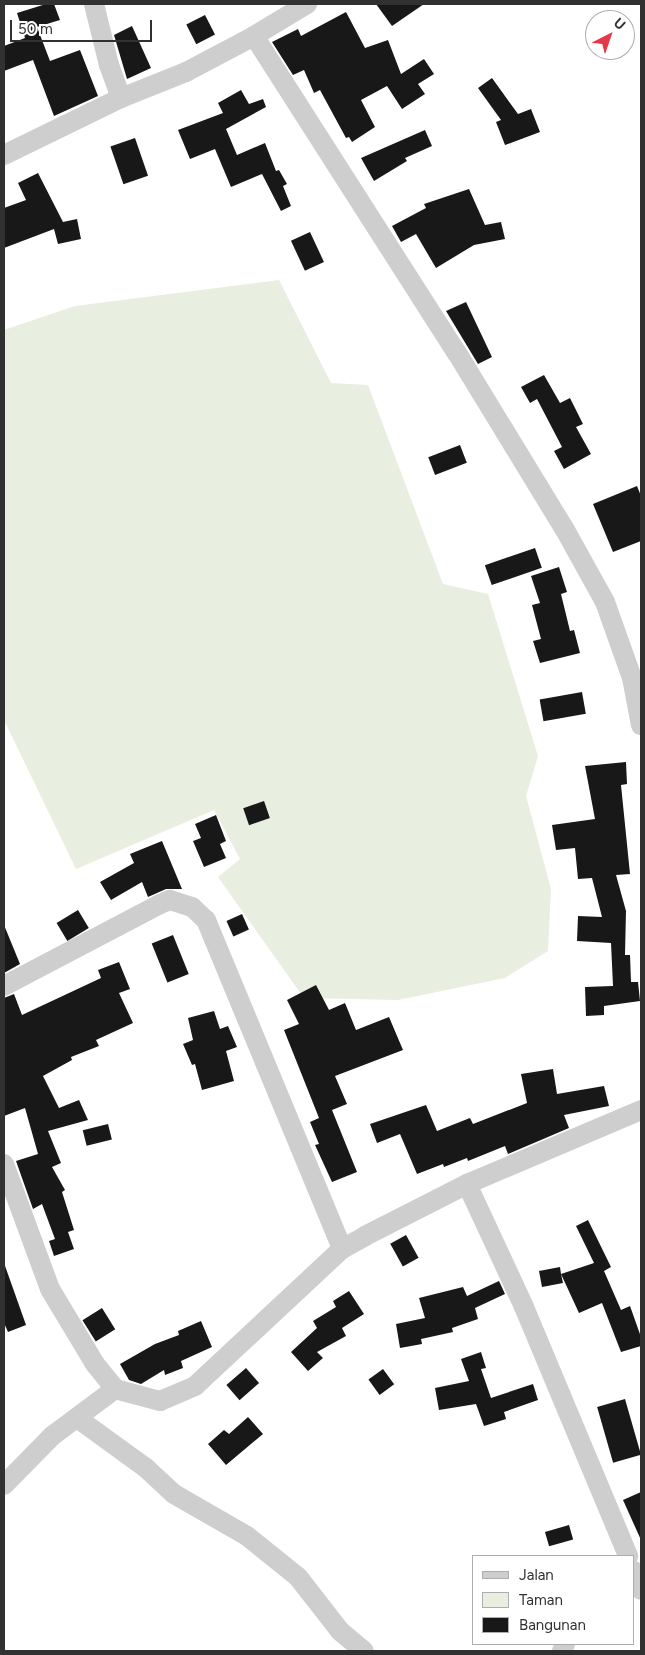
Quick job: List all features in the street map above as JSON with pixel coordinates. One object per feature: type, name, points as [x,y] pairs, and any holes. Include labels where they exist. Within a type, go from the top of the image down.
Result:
[{"type":"street","points":[[94,4],[109,65],[122,98]]},
{"type":"street","points":[[4,155],[122,98],[186,72],[254,36],[307,4]]},
{"type":"street","points":[[254,36],[457,353],[564,528],[604,602],[632,678],[641,724]]},
{"type":"street","points":[[4,986],[160,904],[170,900],[192,907],[206,920],[342,1249]]},
{"type":"street","points":[[4,1164],[50,1289],[95,1364],[115,1389],[160,1401],[194,1386],[342,1249],[467,1184],[641,1110]]},
{"type":"street","points":[[467,1184],[524,1307],[628,1555]]},
{"type":"street","points":[[4,1485],[52,1436],[115,1389]]},
{"type":"street","points":[[77,1418],[146,1468],[174,1494],[247,1536],[298,1577],[340,1631],[364,1651]]},
{"type":"street","points":[[635,1575],[641,1590]]},
{"type":"green space","points":[[279,280],[331,383],[368,385],[443,584],[488,594],[538,756],[526,796],[551,889],[548,951],[505,978],[398,1000],[304,998],[218,877],[240,859],[214,810],[76,869],[4,720],[4,330],[75,306]]},
{"type":"building","points":[[46,4],[54,4],[60,20],[37,27],[50,61],[80,50],[98,96],[54,116],[33,60],[4,71],[4,46],[25,38],[17,13]]},
{"type":"building","points":[[376,4],[424,4],[392,26]]},
{"type":"building","points":[[346,12],[365,48],[388,40],[401,74],[424,59],[434,74],[418,84],[425,94],[402,109],[387,86],[361,100],[375,127],[352,142],[349,137],[346,138],[320,90],[314,93],[304,70],[293,75],[272,42],[298,29],[301,36]]},
{"type":"building","points":[[205,15],[215,35],[196,44],[186,25]]},
{"type":"building","points":[[132,26],[151,68],[127,79],[114,35]]},
{"type":"building","points":[[492,78],[518,114],[531,109],[540,132],[505,145],[496,122],[501,120],[478,88]]},
{"type":"building","points":[[241,90],[249,104],[263,99],[266,107],[226,129],[237,155],[265,143],[276,171],[279,170],[287,184],[283,186],[291,206],[281,211],[262,174],[231,187],[215,149],[190,159],[178,130],[223,113],[218,103]]},
{"type":"building","points":[[425,130],[432,146],[405,158],[407,161],[374,181],[361,158]]},
{"type":"building","points":[[135,138],[148,176],[123,184],[110,146]]},
{"type":"building","points":[[38,173],[63,222],[77,219],[81,239],[58,244],[54,229],[4,248],[4,208],[26,200],[18,183]]},
{"type":"building","points":[[469,189],[485,225],[501,222],[505,239],[474,245],[436,268],[416,234],[401,242],[392,226],[426,208],[424,204]]},
{"type":"building","points":[[310,232],[324,262],[305,271],[291,241]]},
{"type":"building","points":[[466,302],[492,357],[478,364],[446,311]]},
{"type":"building","points":[[544,375],[560,403],[570,398],[583,424],[576,427],[591,454],[564,469],[554,451],[562,447],[537,399],[530,403],[521,387]]},
{"type":"building","points":[[460,445],[467,463],[435,475],[428,457]]},
{"type":"building","points":[[637,486],[641,496],[641,541],[613,552],[593,504]]},
{"type":"building","points":[[535,548],[542,568],[492,585],[485,565]]},
{"type":"building","points":[[559,567],[567,592],[561,594],[570,631],[574,630],[580,653],[540,663],[533,641],[541,639],[532,605],[540,603],[531,576]]},
{"type":"building","points":[[582,692],[586,714],[543,721],[540,699]]},
{"type":"building","points":[[626,762],[627,784],[621,785],[630,874],[616,875],[626,911],[625,955],[630,955],[631,982],[638,982],[640,1001],[604,1006],[604,1015],[586,1016],[585,987],[613,986],[611,943],[577,941],[578,916],[602,917],[592,878],[578,879],[575,848],[556,850],[552,825],[595,819],[585,766]]},
{"type":"building","points":[[264,801],[270,818],[249,825],[243,808]]},
{"type":"building","points":[[216,815],[226,841],[220,844],[226,858],[204,867],[193,841],[201,838],[195,824]]},
{"type":"building","points":[[162,841],[182,889],[166,889],[148,897],[142,882],[111,900],[100,882],[134,863],[130,854]]},
{"type":"building","points":[[78,910],[89,928],[67,941],[57,923]]},
{"type":"building","points":[[242,914],[249,930],[233,936],[226,921]]},
{"type":"building","points":[[4,925],[20,964],[4,973]]},
{"type":"building","points":[[173,935],[189,974],[167,983],[152,944]]},
{"type":"building","points":[[119,962],[130,989],[119,993],[133,1023],[96,1040],[99,1046],[71,1057],[72,1060],[43,1076],[59,1108],[79,1100],[88,1120],[48,1131],[61,1163],[52,1167],[65,1190],[62,1192],[74,1230],[68,1232],[74,1249],[54,1256],[49,1241],[55,1239],[42,1204],[33,1209],[16,1161],[38,1154],[25,1108],[4,1116],[4,998],[14,994],[22,1015],[101,978],[98,970]]},
{"type":"building","points":[[316,985],[329,1010],[345,1003],[356,1030],[389,1017],[403,1050],[335,1076],[347,1104],[332,1110],[357,1172],[332,1182],[315,1145],[319,1144],[310,1122],[319,1118],[284,1030],[299,1024],[287,1000]]},
{"type":"building","points":[[214,1011],[220,1029],[228,1026],[237,1047],[226,1051],[234,1081],[202,1090],[195,1064],[192,1065],[183,1044],[193,1040],[188,1018]]},
{"type":"building","points":[[553,1069],[557,1094],[604,1086],[609,1106],[564,1115],[569,1128],[508,1154],[505,1146],[468,1161],[467,1158],[444,1167],[443,1164],[417,1174],[400,1134],[377,1143],[370,1124],[426,1105],[437,1131],[470,1118],[473,1124],[527,1103],[521,1074]]},
{"type":"building","points":[[108,1124],[112,1140],[87,1146],[83,1130]]},
{"type":"building","points":[[588,1220],[611,1267],[604,1271],[621,1310],[630,1306],[641,1337],[641,1346],[621,1352],[602,1303],[579,1313],[561,1274],[594,1263],[576,1226]]},
{"type":"building","points":[[406,1235],[419,1258],[403,1266],[390,1244]]},
{"type":"building","points":[[4,1263],[26,1325],[8,1332],[4,1323]]},
{"type":"building","points":[[560,1267],[563,1283],[542,1287],[539,1271]]},
{"type":"building","points":[[499,1281],[505,1294],[475,1308],[478,1319],[452,1328],[453,1332],[421,1339],[422,1344],[400,1348],[396,1324],[425,1318],[419,1298],[463,1287],[467,1296]]},
{"type":"building","points":[[349,1291],[364,1314],[342,1328],[346,1336],[317,1352],[323,1358],[308,1371],[291,1352],[317,1328],[313,1321],[336,1307],[333,1301]]},
{"type":"building","points":[[102,1308],[115,1329],[96,1341],[82,1320]]},
{"type":"building","points":[[201,1321],[212,1347],[181,1361],[183,1368],[165,1375],[164,1370],[141,1384],[129,1380],[120,1364],[155,1344],[179,1335],[178,1331]]},
{"type":"building","points":[[481,1352],[486,1368],[481,1369],[491,1398],[533,1384],[538,1400],[504,1412],[506,1419],[484,1426],[476,1404],[439,1410],[435,1388],[469,1381],[461,1359]]},
{"type":"building","points":[[246,1368],[259,1383],[239,1400],[226,1385]]},
{"type":"building","points":[[383,1369],[394,1384],[380,1395],[368,1380]]},
{"type":"building","points":[[625,1399],[641,1455],[613,1463],[597,1407]]},
{"type":"building","points":[[248,1417],[263,1434],[226,1465],[208,1444],[224,1430],[229,1434]]},
{"type":"building","points":[[641,1492],[641,1540],[623,1500]]},
{"type":"building","points":[[569,1525],[573,1539],[549,1546],[545,1532]]}]
